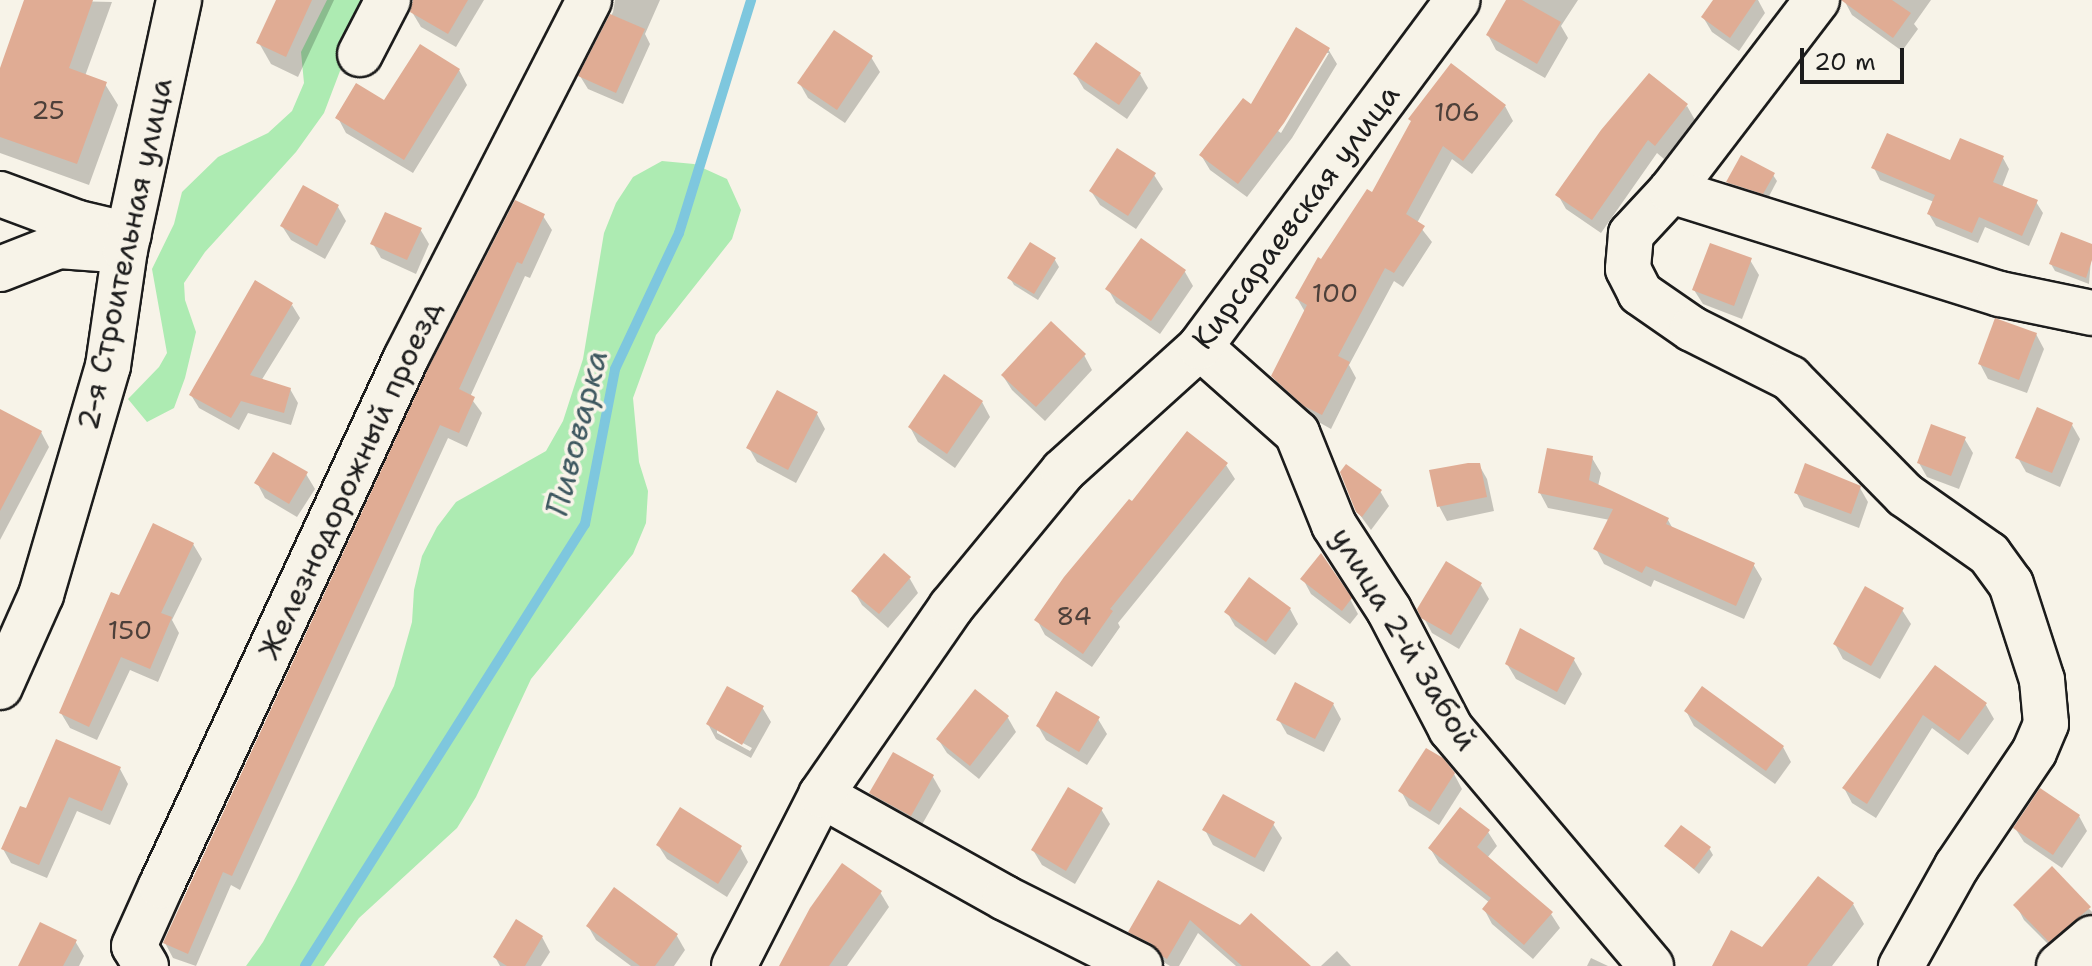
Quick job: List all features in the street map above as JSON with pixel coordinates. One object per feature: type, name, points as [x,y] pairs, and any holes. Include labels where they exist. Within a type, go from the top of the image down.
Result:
[{"type":"street","name":"2-я Строительная улица","points":[[0,687],[41,595],[103,381],[127,243],[179,0]]},
{"type":"street","points":[[360,54],[388,0]]},
{"type":"street","name":"Железнодорожный проезд","points":[[146,966],[134,946],[161,886],[406,358],[589,0]]},
{"type":"street","name":"Кирсараевская улица","points":[[734,966],[821,795],[951,607],[1063,471],[1200,347],[1458,0]]},
{"type":"street","points":[[1817,0],[1671,191],[1631,234],[1628,269],[1640,293],[1692,329],[1790,378],[1905,495],[1989,554],[2011,584],[2042,680],[2046,724],[2034,752],[1957,866],[1901,966]]},
{"type":"street","points":[[1671,191],[2000,294],[2092,313]]},
{"type":"street","points":[[0,194],[127,243]]},
{"type":"street","points":[[0,269],[59,246],[127,243]]},
{"type":"street","name":"улица 2-й Забой","points":[[1200,347],[1297,433],[1334,525],[1389,610],[1451,729],[1651,966]]},
{"type":"street","points":[[821,795],[1005,898],[1140,966]]},
{"type":"street","points":[[2059,966],[2092,938]]},
{"type":"green space","points":[[327,0],[367,0],[324,113],[296,152],[205,252],[184,283],[185,300],[196,332],[185,378],[174,408],[147,422],[128,399],[159,367],[167,353],[152,269],[174,224],[182,192],[218,157],[268,133],[292,111],[304,83],[301,52]]},
{"type":"green space","points":[[662,161],[694,164],[727,179],[741,210],[732,239],[656,335],[633,398],[639,462],[648,491],[646,523],[633,554],[531,679],[476,797],[457,828],[359,918],[324,966],[246,966],[263,942],[295,883],[394,686],[412,622],[414,590],[422,556],[437,527],[456,502],[546,451],[563,421],[583,359],[604,233],[616,203],[633,177]]},
{"type":"building","points":[[24,0],[93,0],[69,68],[107,82],[77,164],[0,137],[0,68]]},
{"type":"building","points":[[276,0],[312,0],[286,57],[256,43]]},
{"type":"building","points":[[413,0],[468,0],[448,34],[410,12]]},
{"type":"building","points":[[1506,0],[1522,0],[1561,22],[1537,64],[1486,35]]},
{"type":"building","points":[[1713,0],[1756,0],[1730,38],[1701,17]]},
{"type":"building","points":[[1841,0],[1892,0],[1911,13],[1893,38]]},
{"type":"building","points":[[610,14],[645,29],[616,93],[578,76]]},
{"type":"building","points":[[1296,27],[1330,48],[1284,123],[1238,184],[1199,155],[1243,98],[1251,104]]},
{"type":"building","points":[[834,30],[873,56],[837,110],[797,83]]},
{"type":"building","points":[[1096,42],[1141,73],[1119,105],[1073,74]]},
{"type":"building","points":[[420,44],[460,69],[404,160],[335,118],[356,83],[384,100]]},
{"type":"building","points":[[1451,63],[1506,105],[1463,161],[1443,146],[1406,214],[1425,226],[1394,273],[1385,268],[1338,356],[1350,362],[1322,415],[1304,406],[1271,376],[1307,305],[1295,298],[1318,257],[1321,259],[1367,189],[1372,192],[1411,121],[1408,119]]},
{"type":"building","points":[[1649,73],[1688,104],[1655,146],[1648,140],[1592,220],[1555,195],[1601,130]]},
{"type":"building","points":[[1887,133],[1950,160],[1960,138],[2004,156],[1993,182],[2038,200],[2022,236],[1979,217],[1972,233],[1927,214],[1935,195],[1871,168]]},
{"type":"building","points":[[1117,148],[1156,173],[1128,216],[1089,191]]},
{"type":"building","points":[[1741,155],[1775,173],[1763,194],[1726,182]]},
{"type":"building","points":[[303,185],[339,205],[317,246],[280,226]]},
{"type":"building","points":[[515,200],[545,214],[522,264],[517,262],[459,389],[475,397],[459,433],[440,425],[232,876],[223,872],[188,954],[163,943],[428,369]]},
{"type":"building","points":[[385,212],[422,228],[407,260],[370,244]]},
{"type":"building","points":[[2061,232],[2092,244],[2092,260],[2086,278],[2049,264]]},
{"type":"building","points":[[1141,238],[1186,270],[1151,321],[1105,289]]},
{"type":"building","points":[[1030,242],[1056,258],[1034,294],[1007,278]]},
{"type":"building","points":[[1710,243],[1752,258],[1734,306],[1692,290]]},
{"type":"building","points":[[255,280],[293,303],[250,375],[291,388],[284,413],[241,401],[231,418],[189,395]]},
{"type":"building","points":[[1995,318],[2037,333],[2019,380],[1978,364]]},
{"type":"building","points":[[1051,321],[1086,354],[1036,407],[1001,375]]},
{"type":"building","points":[[944,374],[983,401],[947,454],[908,427]]},
{"type":"building","points":[[777,390],[818,412],[788,470],[746,448]]},
{"type":"building","points":[[2037,407],[2073,423],[2052,473],[2015,458]]},
{"type":"building","points":[[0,409],[42,431],[0,511]]},
{"type":"building","points":[[1931,424],[1966,437],[1951,476],[1917,463]]},
{"type":"building","points":[[1187,431],[1228,463],[1110,609],[1113,611],[1083,654],[1034,620],[1064,577],[1129,499],[1132,501]]},
{"type":"building","points":[[1547,448],[1593,456],[1589,480],[1669,518],[1666,524],[1755,563],[1736,606],[1646,566],[1642,573],[1593,549],[1613,509],[1538,493]]},
{"type":"building","points":[[273,452],[308,472],[289,504],[254,483]]},
{"type":"building","points":[[1480,463],[1487,497],[1437,507],[1429,470]]},
{"type":"building","points":[[1805,463],[1861,486],[1851,514],[1794,493]]},
{"type":"building","points":[[1346,464],[1382,490],[1362,517],[1356,512],[1340,472]]},
{"type":"building","points":[[153,523],[194,543],[161,613],[172,617],[150,669],[121,657],[89,727],[59,713],[111,592],[119,595]]},
{"type":"building","points":[[884,553],[911,577],[879,614],[851,591]]},
{"type":"building","points":[[1321,553],[1352,598],[1342,611],[1300,579]]},
{"type":"building","points":[[1446,561],[1482,583],[1451,635],[1421,618],[1417,609]]},
{"type":"building","points":[[1249,577],[1291,608],[1266,642],[1224,612]]},
{"type":"building","points":[[1865,586],[1904,608],[1871,666],[1833,644]]},
{"type":"building","points":[[1520,628],[1575,658],[1557,692],[1505,664]]},
{"type":"building","points":[[1935,665],[1987,703],[1959,741],[1923,715],[1867,804],[1842,788]]},
{"type":"building","points":[[1295,682],[1334,703],[1315,739],[1276,720]]},
{"type":"building","points":[[727,686],[764,706],[742,745],[706,724]]},
{"type":"building","points":[[1702,686],[1784,746],[1766,771],[1684,711]]},
{"type":"building","points":[[975,689],[1009,716],[970,766],[936,739]]},
{"type":"building","points":[[1056,691],[1100,717],[1079,752],[1036,726]]},
{"type":"building","points":[[56,739],[121,767],[102,811],[69,797],[39,865],[1,849],[20,806],[26,808]]},
{"type":"building","points":[[1426,748],[1443,758],[1455,773],[1430,812],[1398,791]]},
{"type":"building","points":[[893,752],[934,775],[911,816],[869,793]]},
{"type":"building","points":[[1068,787],[1103,808],[1066,871],[1031,850]]},
{"type":"building","points":[[2040,788],[2080,815],[2053,855],[2013,828]]},
{"type":"building","points":[[1223,794],[1275,822],[1255,858],[1202,830]]},
{"type":"building","points":[[680,807],[742,846],[718,884],[656,845]]},
{"type":"building","points":[[1460,807],[1490,830],[1477,847],[1553,912],[1524,945],[1482,909],[1491,898],[1428,848]]},
{"type":"building","points":[[1681,825],[1711,847],[1694,869],[1664,846]]},
{"type":"building","points":[[842,863],[882,891],[829,966],[779,966],[810,908]]},
{"type":"building","points":[[2052,866],[2091,907],[2049,942],[2013,905]]},
{"type":"building","points":[[1818,876],[1854,903],[1807,966],[1712,966],[1731,930],[1762,947]]},
{"type":"building","points":[[1158,880],[1240,925],[1251,913],[1311,966],[1242,966],[1190,920],[1167,959],[1152,944],[1128,932]]},
{"type":"building","points":[[614,887],[678,934],[655,966],[640,966],[586,926]]},
{"type":"building","points":[[516,919],[543,936],[525,966],[507,966],[493,957]]},
{"type":"building","points":[[40,922],[77,940],[63,966],[18,966]]},
{"type":"waterway","name":"Пивоварка","points":[[305,966],[585,524],[615,369],[679,233],[751,0]]}]
